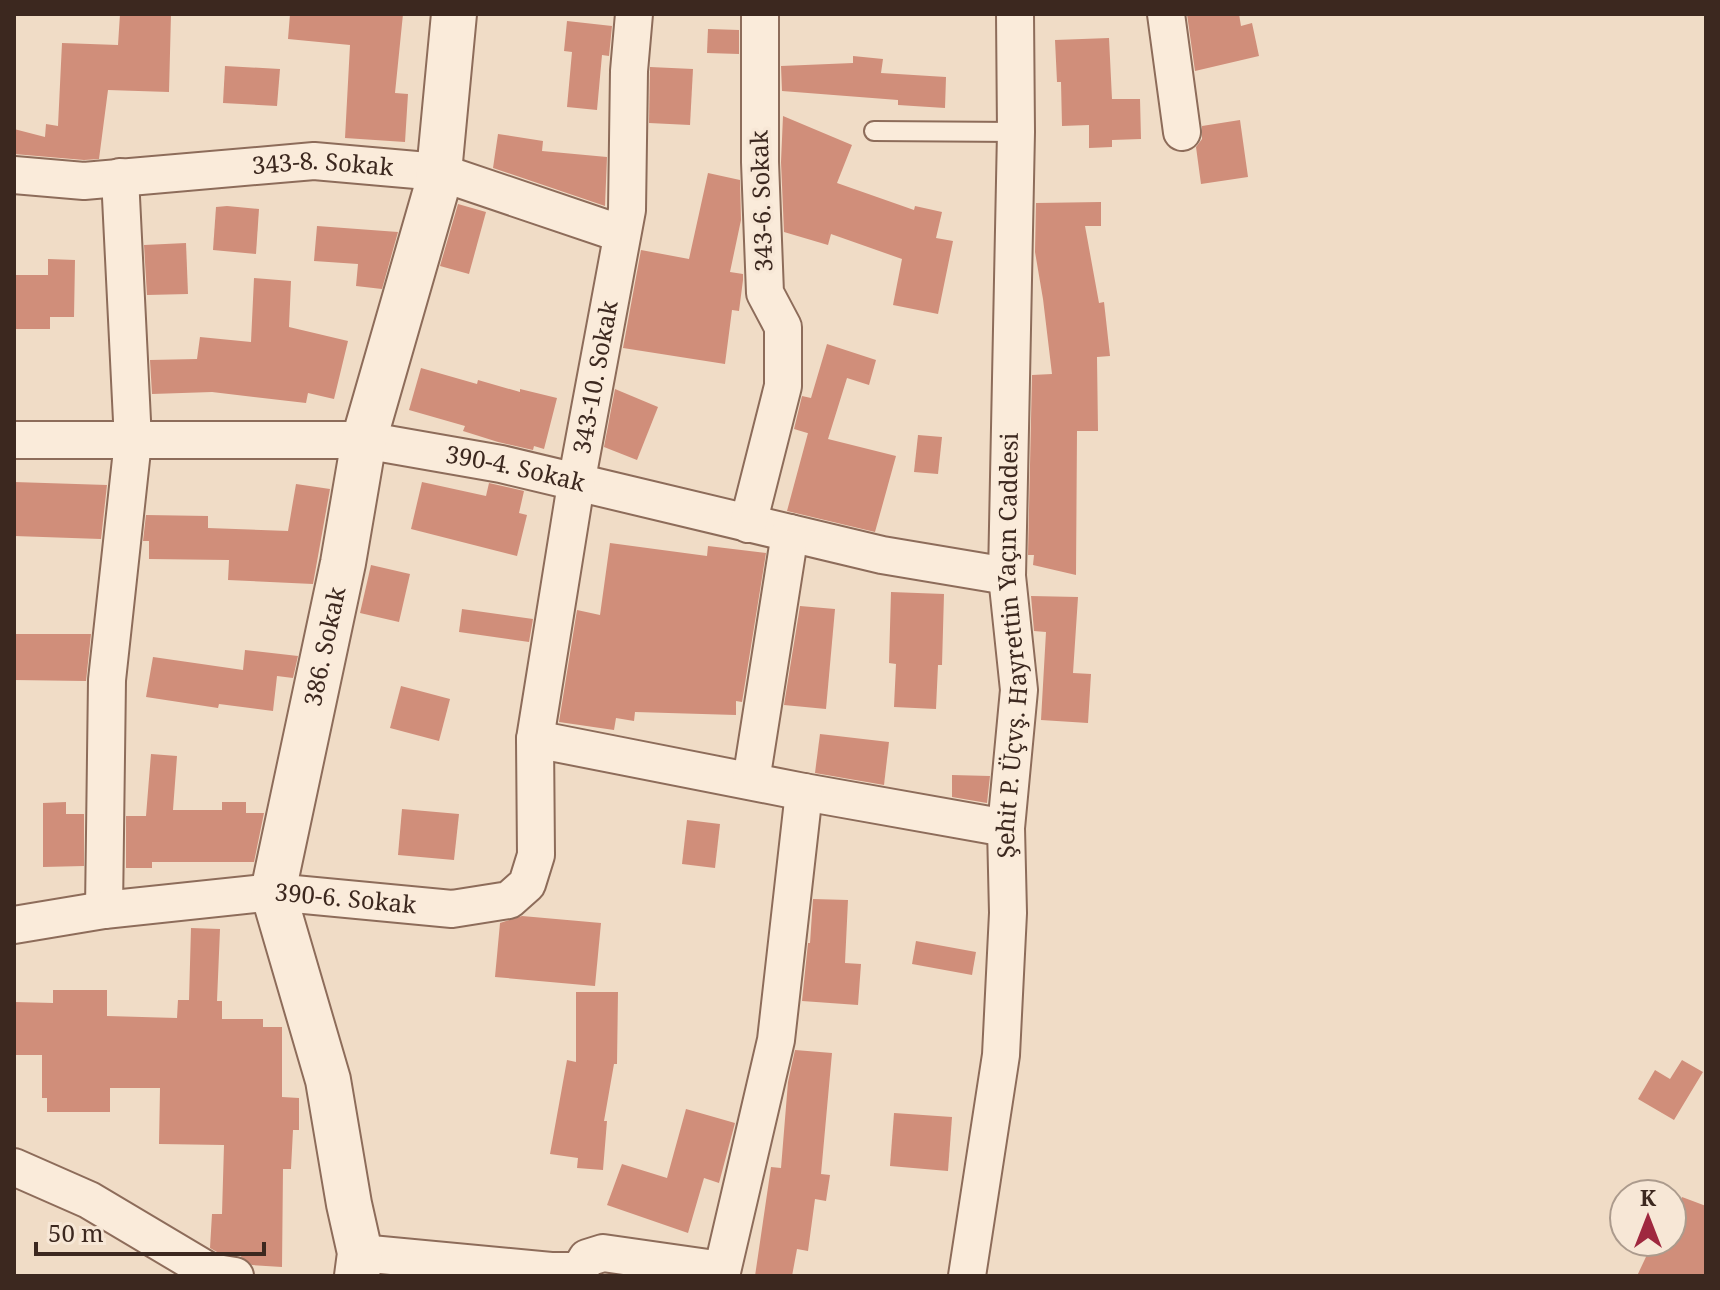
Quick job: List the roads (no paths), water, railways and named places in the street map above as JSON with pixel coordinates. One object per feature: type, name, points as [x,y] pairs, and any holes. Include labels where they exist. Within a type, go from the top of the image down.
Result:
[{"type":"street","name":"386. Sokak","points":[[358,1265],[328,1080],[273,892],[343,563],[364,440],[439,172],[454,14]]},
{"type":"street","name":"343-10. Sokak","points":[[535,739],[576,484],[627,210],[629,71],[634,14]]},
{"type":"street","name":"343-6. Sokak","points":[[748,524],[783,386],[783,327],[765,293],[760,162],[760,14]]},
{"type":"street","name":"Şehit P. Üçvş. Hayrettin Yaçın Caddesi","points":[[967,1276],[1001,1055],[1008,913],[1006,828],[1019,690],[1007,576],[1016,132],[1015,14]]},
{"type":"street","points":[[1166,14],[1182,132]]},
{"type":"street","name":"343-8. Sokak","points":[[14,175],[84,181],[314,161],[439,172],[622,234]]},
{"type":"street","points":[[104,910],[107,680],[133,441],[120,177]]},
{"type":"street","name":"390-4. Sokak","points":[[14,440],[364,440],[501,464],[882,555],[1007,576]]},
{"type":"street","points":[[751,781],[790,533]]},
{"type":"street","points":[[535,739],[1006,828]]},
{"type":"street","name":"390-6. Sokak","points":[[14,925],[104,910],[273,892],[452,909],[509,900],[527,884],[536,855],[535,739]]},
{"type":"street","points":[[358,1265],[577,1274],[587,1258],[603,1253],[722,1273],[776,1040],[804,792]]},
{"type":"street","points":[[14,1167],[89,1200],[210,1272],[235,1276]]},
{"type":"lane","points":[[874,131],[1016,132]]}]
